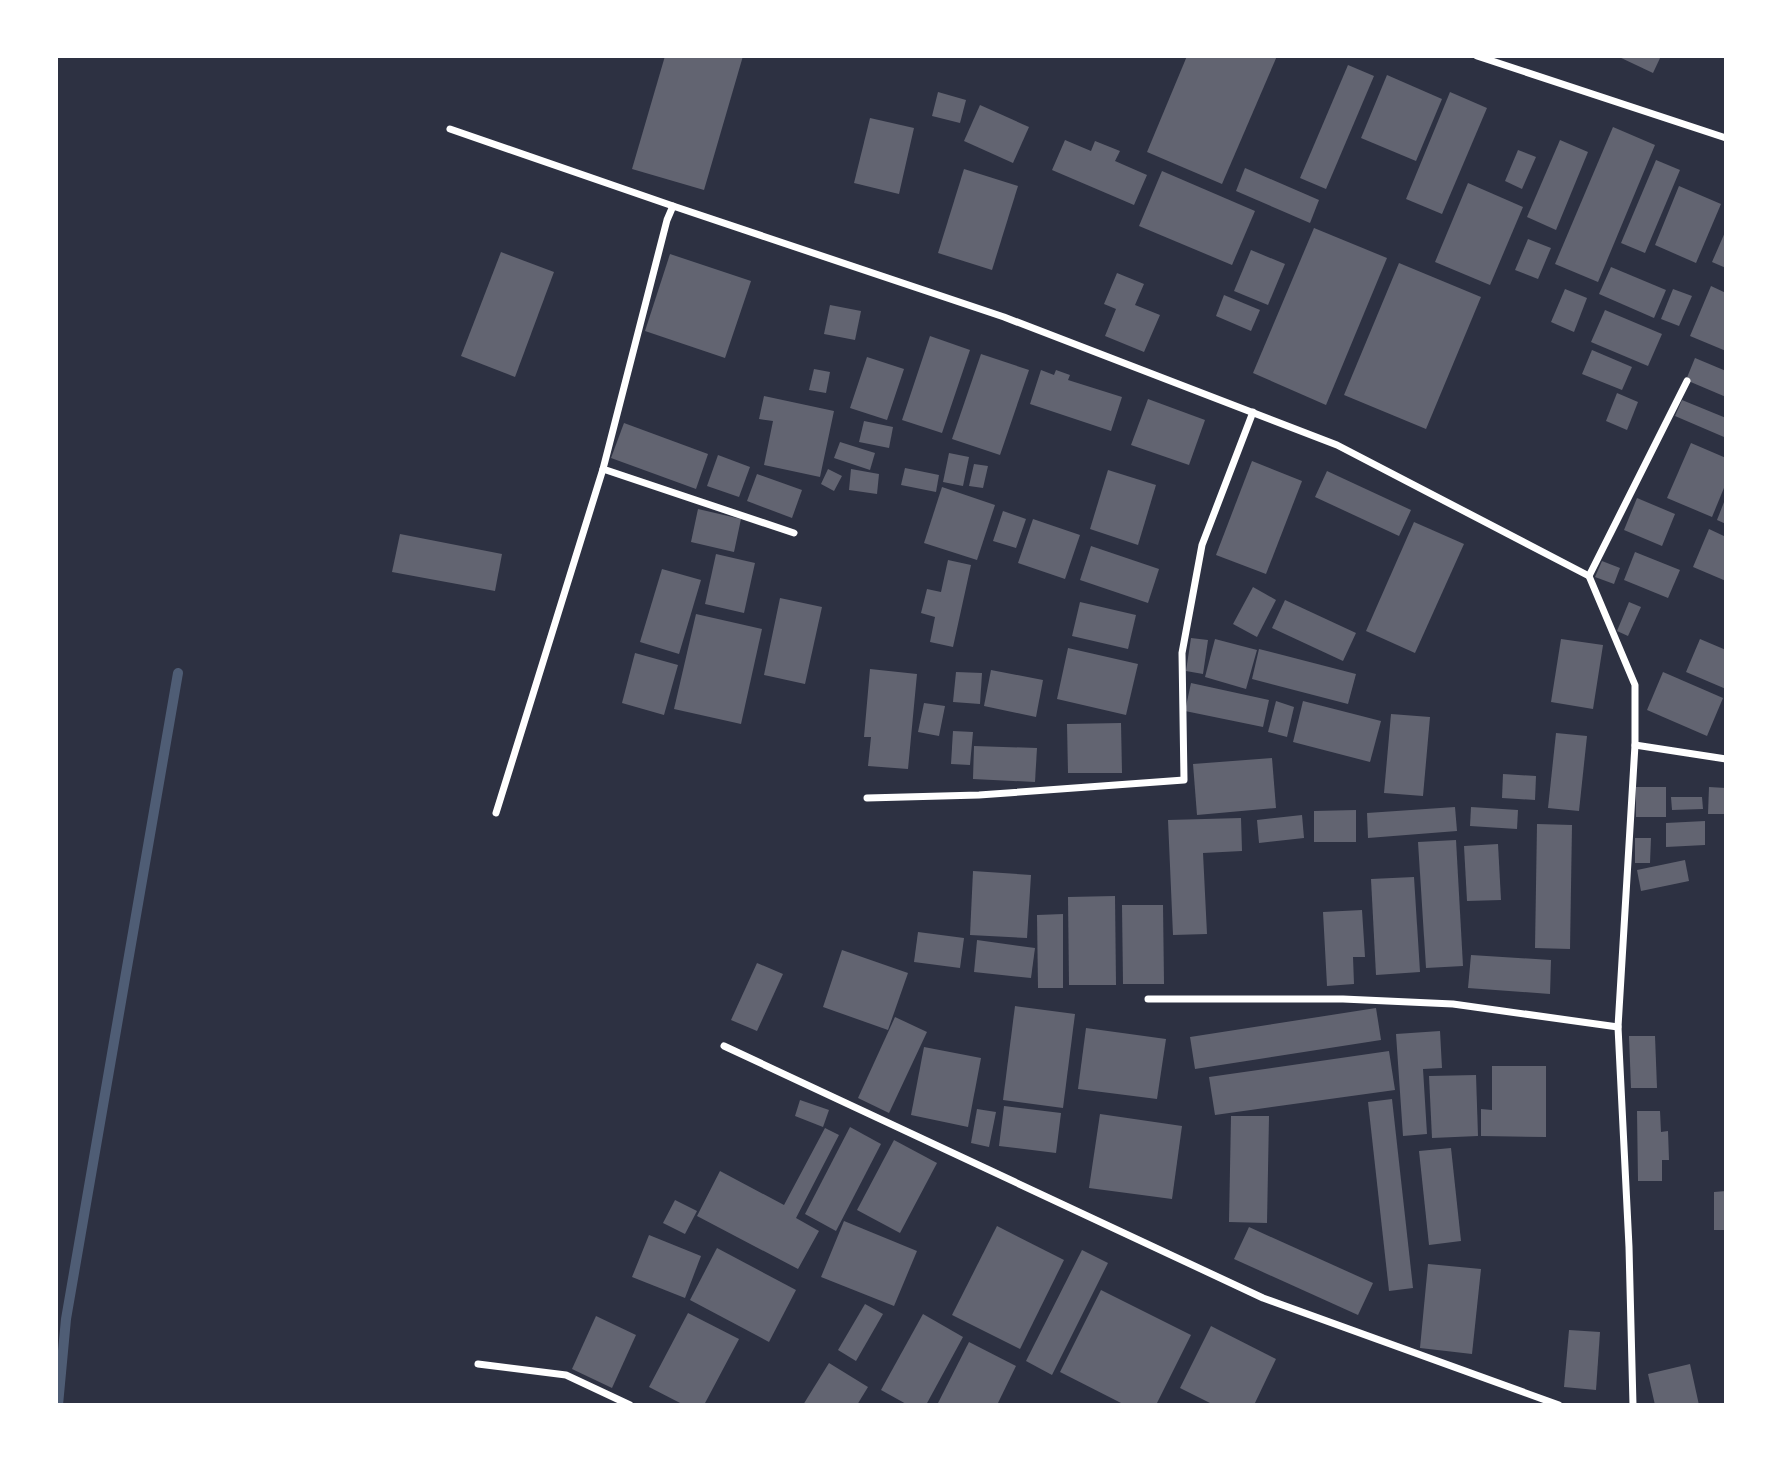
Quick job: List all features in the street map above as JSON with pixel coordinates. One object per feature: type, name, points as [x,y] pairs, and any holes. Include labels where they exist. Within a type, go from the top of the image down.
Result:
[{"type":"street","points":[[1477,56],[1726,138]]},
{"type":"street","points":[[450,129],[1004,317],[1253,412],[1337,445],[1588,576],[1635,685],[1635,745],[1618,1027],[1629,1247],[1633,1405]]},
{"type":"street","points":[[496,813],[603,468],[667,220],[673,206]]},
{"type":"street","points":[[1588,576],[1687,381]]},
{"type":"street","points":[[867,798],[979,795],[1184,780],[1182,653],[1202,545],[1253,412]]},
{"type":"street","points":[[603,468],[794,533]]},
{"type":"street","points":[[1635,745],[1726,759]]},
{"type":"street","points":[[1148,999],[1343,999],[1453,1004],[1618,1027]]},
{"type":"street","points":[[724,1046],[1263,1298],[1559,1405]]},
{"type":"street","points":[[478,1364],[566,1375],[630,1405]]},
{"type":"building","points":[[665,56],[743,56],[704,190],[632,169]]},
{"type":"building","points":[[1187,56],[1277,56],[1222,184],[1147,152]]},
{"type":"building","points":[[1617,56],[1661,56],[1653,73]]},
{"type":"building","points":[[1348,65],[1374,76],[1326,189],[1300,178]]},
{"type":"building","points":[[1387,75],[1442,99],[1416,161],[1361,138]]},
{"type":"building","points":[[938,92],[966,100],[960,123],[932,116]]},
{"type":"building","points":[[1450,92],[1487,108],[1442,214],[1406,199]]},
{"type":"building","points":[[980,105],[1029,127],[1013,163],[964,141]]},
{"type":"building","points":[[870,118],[914,128],[899,194],[854,183]]},
{"type":"building","points":[[1613,127],[1655,145],[1598,282],[1555,264]]},
{"type":"building","points":[[1065,140],[1091,151],[1095,141],[1120,151],[1115,161],[1147,175],[1134,205],[1052,170]]},
{"type":"building","points":[[1560,140],[1588,152],[1556,230],[1527,217]]},
{"type":"building","points":[[1518,150],[1536,157],[1522,189],[1505,181]]},
{"type":"building","points":[[1656,160],[1680,170],[1645,253],[1621,243]]},
{"type":"building","points":[[1245,168],[1319,200],[1310,223],[1236,191]]},
{"type":"building","points":[[964,169],[1018,186],[992,270],[938,253]]},
{"type":"building","points":[[1162,171],[1255,211],[1232,265],[1139,226]]},
{"type":"building","points":[[1468,183],[1523,207],[1490,285],[1435,262]]},
{"type":"building","points":[[1679,186],[1721,204],[1696,263],[1655,245]]},
{"type":"building","points":[[1314,228],[1387,258],[1326,405],[1253,373]]},
{"type":"building","points":[[1726,230],[1726,268],[1712,262]]},
{"type":"building","points":[[1528,239],[1551,248],[1538,279],[1515,270]]},
{"type":"building","points":[[1251,250],[1285,264],[1268,305],[1234,291]]},
{"type":"building","points":[[501,252],[554,272],[515,377],[461,356]]},
{"type":"building","points":[[670,254],[751,281],[725,358],[645,331]]},
{"type":"building","points":[[1399,263],[1481,297],[1426,429],[1344,395]]},
{"type":"building","points":[[1611,267],[1666,290],[1654,318],[1599,294]]},
{"type":"building","points":[[1117,273],[1144,284],[1135,305],[1160,315],[1144,352],[1105,336],[1116,309],[1104,304]]},
{"type":"building","points":[[1711,286],[1726,293],[1726,351],[1690,336]]},
{"type":"building","points":[[1565,289],[1587,298],[1574,332],[1551,322]]},
{"type":"building","points":[[1673,289],[1692,296],[1679,326],[1661,319]]},
{"type":"building","points":[[1224,295],[1260,310],[1251,331],[1216,316]]},
{"type":"building","points":[[830,305],[861,311],[855,340],[824,334]]},
{"type":"building","points":[[1605,310],[1662,334],[1648,366],[1591,342]]},
{"type":"building","points":[[930,336],[970,350],[942,433],[902,420]]},
{"type":"building","points":[[1592,350],[1632,367],[1622,390],[1582,374]]},
{"type":"building","points":[[981,354],[1029,370],[1000,455],[952,439]]},
{"type":"building","points":[[867,357],[904,369],[887,420],[850,408]]},
{"type":"building","points":[[1695,358],[1726,371],[1726,397],[1686,380]]},
{"type":"building","points":[[814,369],[830,372],[826,393],[809,390]]},
{"type":"building","points":[[1041,370],[1054,375],[1056,370],[1070,375],[1068,380],[1122,397],[1111,431],[1030,404]]},
{"type":"building","points":[[1617,393],[1638,402],[1627,430],[1606,421]]},
{"type":"building","points":[[764,396],[834,411],[820,477],[764,465],[773,421],[759,419]]},
{"type":"building","points":[[1148,399],[1205,420],[1189,465],[1131,445]]},
{"type":"building","points":[[1682,400],[1726,418],[1724,437],[1675,416]]},
{"type":"building","points":[[864,421],[893,427],[889,448],[859,442]]},
{"type":"building","points":[[624,423],[708,454],[696,489],[611,458]]},
{"type":"building","points":[[840,442],[875,453],[870,470],[834,458]]},
{"type":"building","points":[[1691,443],[1726,458],[1726,483],[1712,517],[1667,498]]},
{"type":"building","points":[[949,453],[969,457],[963,486],[943,482]]},
{"type":"building","points":[[718,455],[750,467],[739,497],[707,486]]},
{"type":"building","points":[[1252,461],[1302,481],[1266,574],[1216,555]]},
{"type":"building","points":[[974,464],[988,466],[983,488],[969,486]]},
{"type":"building","points":[[905,468],[939,475],[936,492],[901,485]]},
{"type":"building","points":[[828,469],[842,476],[834,491],[821,484]]},
{"type":"building","points":[[851,469],[879,474],[877,494],[849,490]]},
{"type":"building","points":[[1108,470],[1156,485],[1138,545],[1090,529]]},
{"type":"building","points":[[1327,471],[1411,510],[1399,536],[1315,497]]},
{"type":"building","points":[[757,474],[802,490],[792,518],[747,501]]},
{"type":"building","points":[[942,487],[995,505],[977,560],[924,543]]},
{"type":"building","points":[[1726,497],[1726,524],[1717,520]]},
{"type":"building","points":[[1637,498],[1675,514],[1662,546],[1624,530]]},
{"type":"building","points":[[698,509],[741,519],[734,552],[691,542]]},
{"type":"building","points":[[1003,511],[1026,519],[1016,548],[993,541]]},
{"type":"building","points":[[1033,519],[1080,535],[1065,579],[1018,563]]},
{"type":"building","points":[[1414,522],[1464,544],[1415,653],[1366,631]]},
{"type":"building","points":[[1709,529],[1726,537],[1726,581],[1693,567]]},
{"type":"building","points":[[400,534],[502,554],[495,591],[392,572]]},
{"type":"building","points":[[1091,546],[1159,569],[1148,603],[1080,580]]},
{"type":"building","points":[[1635,552],[1680,570],[1668,598],[1624,580]]},
{"type":"building","points":[[716,554],[755,563],[744,613],[705,604]]},
{"type":"building","points":[[948,560],[971,565],[953,647],[930,642],[935,617],[921,613],[927,589],[941,592]]},
{"type":"building","points":[[1602,561],[1620,568],[1614,584],[1595,577]]},
{"type":"building","points":[[662,569],[701,580],[679,654],[640,642]]},
{"type":"building","points":[[1253,587],[1276,600],[1257,637],[1233,624]]},
{"type":"building","points":[[780,598],[822,607],[805,684],[764,675]]},
{"type":"building","points":[[1285,600],[1356,633],[1343,661],[1272,628]]},
{"type":"building","points":[[1080,602],[1136,615],[1128,649],[1072,636]]},
{"type":"building","points":[[1629,602],[1641,607],[1628,636],[1617,631]]},
{"type":"building","points":[[696,614],[762,629],[741,724],[674,709]]},
{"type":"building","points":[[1191,638],[1208,640],[1203,674],[1186,671]]},
{"type":"building","points":[[1215,639],[1257,650],[1246,689],[1205,677]]},
{"type":"building","points":[[1561,639],[1603,645],[1593,709],[1551,702]]},
{"type":"building","points":[[1700,639],[1726,650],[1726,689],[1686,672]]},
{"type":"building","points":[[1068,648],[1138,664],[1126,715],[1057,699]]},
{"type":"building","points":[[1259,649],[1356,674],[1348,704],[1252,679]]},
{"type":"building","points":[[635,653],[678,665],[664,715],[622,703]]},
{"type":"building","points":[[870,669],[917,674],[908,769],[868,766],[871,737],[864,737]]},
{"type":"building","points":[[991,670],[1043,680],[1036,717],[984,706]]},
{"type":"building","points":[[956,672],[982,673],[980,704],[953,702]]},
{"type":"building","points":[[1663,672],[1723,698],[1707,736],[1647,710]]},
{"type":"building","points":[[1191,683],[1269,700],[1263,727],[1185,711]]},
{"type":"building","points":[[1276,701],[1294,707],[1287,737],[1268,732]]},
{"type":"building","points":[[1303,701],[1381,721],[1370,762],[1293,742]]},
{"type":"building","points":[[924,703],[945,706],[939,736],[918,732]]},
{"type":"building","points":[[1391,714],[1430,717],[1423,796],[1384,793]]},
{"type":"building","points":[[1121,723],[1122,773],[1068,773],[1067,724]]},
{"type":"building","points":[[953,731],[973,732],[970,765],[951,764]]},
{"type":"building","points":[[1556,733],[1587,736],[1579,811],[1548,808]]},
{"type":"building","points":[[974,746],[1037,748],[1035,782],[973,779]]},
{"type":"building","points":[[1272,758],[1276,808],[1197,815],[1193,764]]},
{"type":"building","points":[[1503,774],[1536,776],[1535,800],[1502,798]]},
{"type":"building","points":[[1636,787],[1666,787],[1666,817],[1636,817]]},
{"type":"building","points":[[1709,787],[1726,788],[1726,814],[1708,814]]},
{"type":"building","points":[[1671,797],[1702,797],[1703,809],[1672,810]]},
{"type":"building","points":[[1455,807],[1457,831],[1368,838],[1367,813]]},
{"type":"building","points":[[1471,807],[1518,810],[1517,829],[1470,826]]},
{"type":"building","points":[[1356,810],[1356,842],[1314,842],[1314,811]]},
{"type":"building","points":[[1302,815],[1304,838],[1259,843],[1257,820]]},
{"type":"building","points":[[1241,818],[1242,851],[1203,853],[1207,934],[1173,935],[1168,820]]},
{"type":"building","points":[[1705,821],[1705,845],[1666,847],[1666,823]]},
{"type":"building","points":[[1537,824],[1572,825],[1570,949],[1535,948]]},
{"type":"building","points":[[1635,838],[1651,838],[1650,863],[1635,863]]},
{"type":"building","points":[[1456,840],[1463,966],[1426,968],[1418,842]]},
{"type":"building","points":[[1498,844],[1501,900],[1467,901],[1464,846]]},
{"type":"building","points":[[1685,860],[1689,881],[1641,891],[1637,870]]},
{"type":"building","points":[[973,871],[1031,875],[1027,938],[970,935]]},
{"type":"building","points":[[1414,877],[1420,972],[1376,975],[1371,879]]},
{"type":"building","points":[[1115,896],[1116,985],[1069,985],[1068,897]]},
{"type":"building","points":[[1122,905],[1163,905],[1164,984],[1123,984]]},
{"type":"building","points":[[1362,910],[1365,957],[1353,957],[1354,984],[1327,986],[1323,912]]},
{"type":"building","points":[[1063,914],[1063,988],[1038,988],[1037,915]]},
{"type":"building","points":[[918,932],[964,938],[960,968],[914,962]]},
{"type":"building","points":[[977,940],[1035,948],[1031,978],[974,972]]},
{"type":"building","points":[[842,950],[908,973],[888,1030],[823,1007]]},
{"type":"building","points":[[1471,955],[1551,960],[1550,994],[1468,988]]},
{"type":"building","points":[[757,963],[783,974],[757,1031],[731,1020]]},
{"type":"building","points":[[1015,1006],[1075,1014],[1063,1108],[1003,1100]]},
{"type":"building","points":[[1376,1008],[1381,1040],[1195,1069],[1190,1037]]},
{"type":"building","points":[[895,1017],[927,1032],[889,1113],[858,1098]]},
{"type":"building","points":[[1086,1028],[1166,1039],[1157,1099],[1078,1089]]},
{"type":"building","points":[[1440,1031],[1442,1068],[1423,1069],[1427,1134],[1403,1136],[1396,1034]]},
{"type":"building","points":[[1629,1036],[1655,1036],[1657,1088],[1631,1088]]},
{"type":"building","points":[[924,1047],[981,1058],[968,1127],[911,1115]]},
{"type":"building","points":[[1389,1051],[1395,1090],[1215,1115],[1209,1077]]},
{"type":"building","points":[[1492,1066],[1546,1066],[1546,1137],[1481,1136],[1481,1109],[1492,1110]]},
{"type":"building","points":[[1476,1075],[1478,1136],[1432,1138],[1429,1076]]},
{"type":"building","points":[[1392,1099],[1413,1288],[1389,1291],[1368,1102]]},
{"type":"building","points":[[800,1100],[829,1110],[823,1127],[795,1116]]},
{"type":"building","points":[[1004,1106],[1061,1113],[1056,1153],[999,1146]]},
{"type":"building","points":[[977,1109],[996,1112],[989,1147],[971,1143]]},
{"type":"building","points":[[1637,1111],[1660,1111],[1661,1132],[1668,1131],[1669,1160],[1662,1160],[1662,1181],[1638,1181]]},
{"type":"building","points":[[1100,1114],[1182,1126],[1172,1199],[1089,1188]]},
{"type":"building","points":[[1231,1116],[1269,1116],[1267,1223],[1229,1222]]},
{"type":"building","points":[[850,1127],[881,1144],[836,1231],[805,1214]]},
{"type":"building","points":[[825,1128],[839,1135],[796,1218],[819,1231],[798,1269],[697,1216],[720,1171],[784,1205]]},
{"type":"building","points":[[894,1140],[937,1163],[900,1233],[857,1210]]},
{"type":"building","points":[[1451,1148],[1461,1241],[1429,1245],[1419,1151]]},
{"type":"building","points":[[1726,1191],[1726,1230],[1714,1230],[1714,1192]]},
{"type":"building","points":[[675,1200],[697,1211],[685,1234],[663,1223]]},
{"type":"building","points":[[844,1221],[917,1251],[894,1306],[821,1277]]},
{"type":"building","points":[[997,1226],[1064,1260],[1020,1349],[952,1315]]},
{"type":"building","points":[[1249,1227],[1373,1283],[1358,1315],[1234,1259]]},
{"type":"building","points":[[649,1235],[701,1256],[685,1298],[632,1277]]},
{"type":"building","points":[[717,1248],[796,1290],[769,1342],[690,1300]]},
{"type":"building","points":[[1082,1250],[1108,1263],[1052,1375],[1026,1361]]},
{"type":"building","points":[[1428,1264],[1481,1269],[1472,1354],[1420,1348]]},
{"type":"building","points":[[1101,1290],[1191,1335],[1156,1405],[1125,1405],[1060,1372]]},
{"type":"building","points":[[865,1304],[883,1314],[856,1361],[838,1350]]},
{"type":"building","points":[[688,1313],[739,1339],[704,1405],[684,1405],[649,1387]]},
{"type":"building","points":[[923,1314],[963,1337],[926,1405],[908,1405],[881,1390]]},
{"type":"building","points":[[596,1316],[636,1335],[612,1388],[572,1369]]},
{"type":"building","points":[[1211,1326],[1276,1359],[1254,1405],[1214,1405],[1180,1388]]},
{"type":"building","points":[[1569,1330],[1600,1332],[1596,1390],[1564,1387]]},
{"type":"building","points":[[969,1342],[1016,1366],[997,1405],[937,1405]]},
{"type":"building","points":[[829,1363],[868,1387],[857,1405],[803,1405]]},
{"type":"building","points":[[1690,1364],[1699,1405],[1655,1405],[1648,1374]]},
{"type":"waterway","points":[[58,1405],[66,1319],[178,673]]}]
